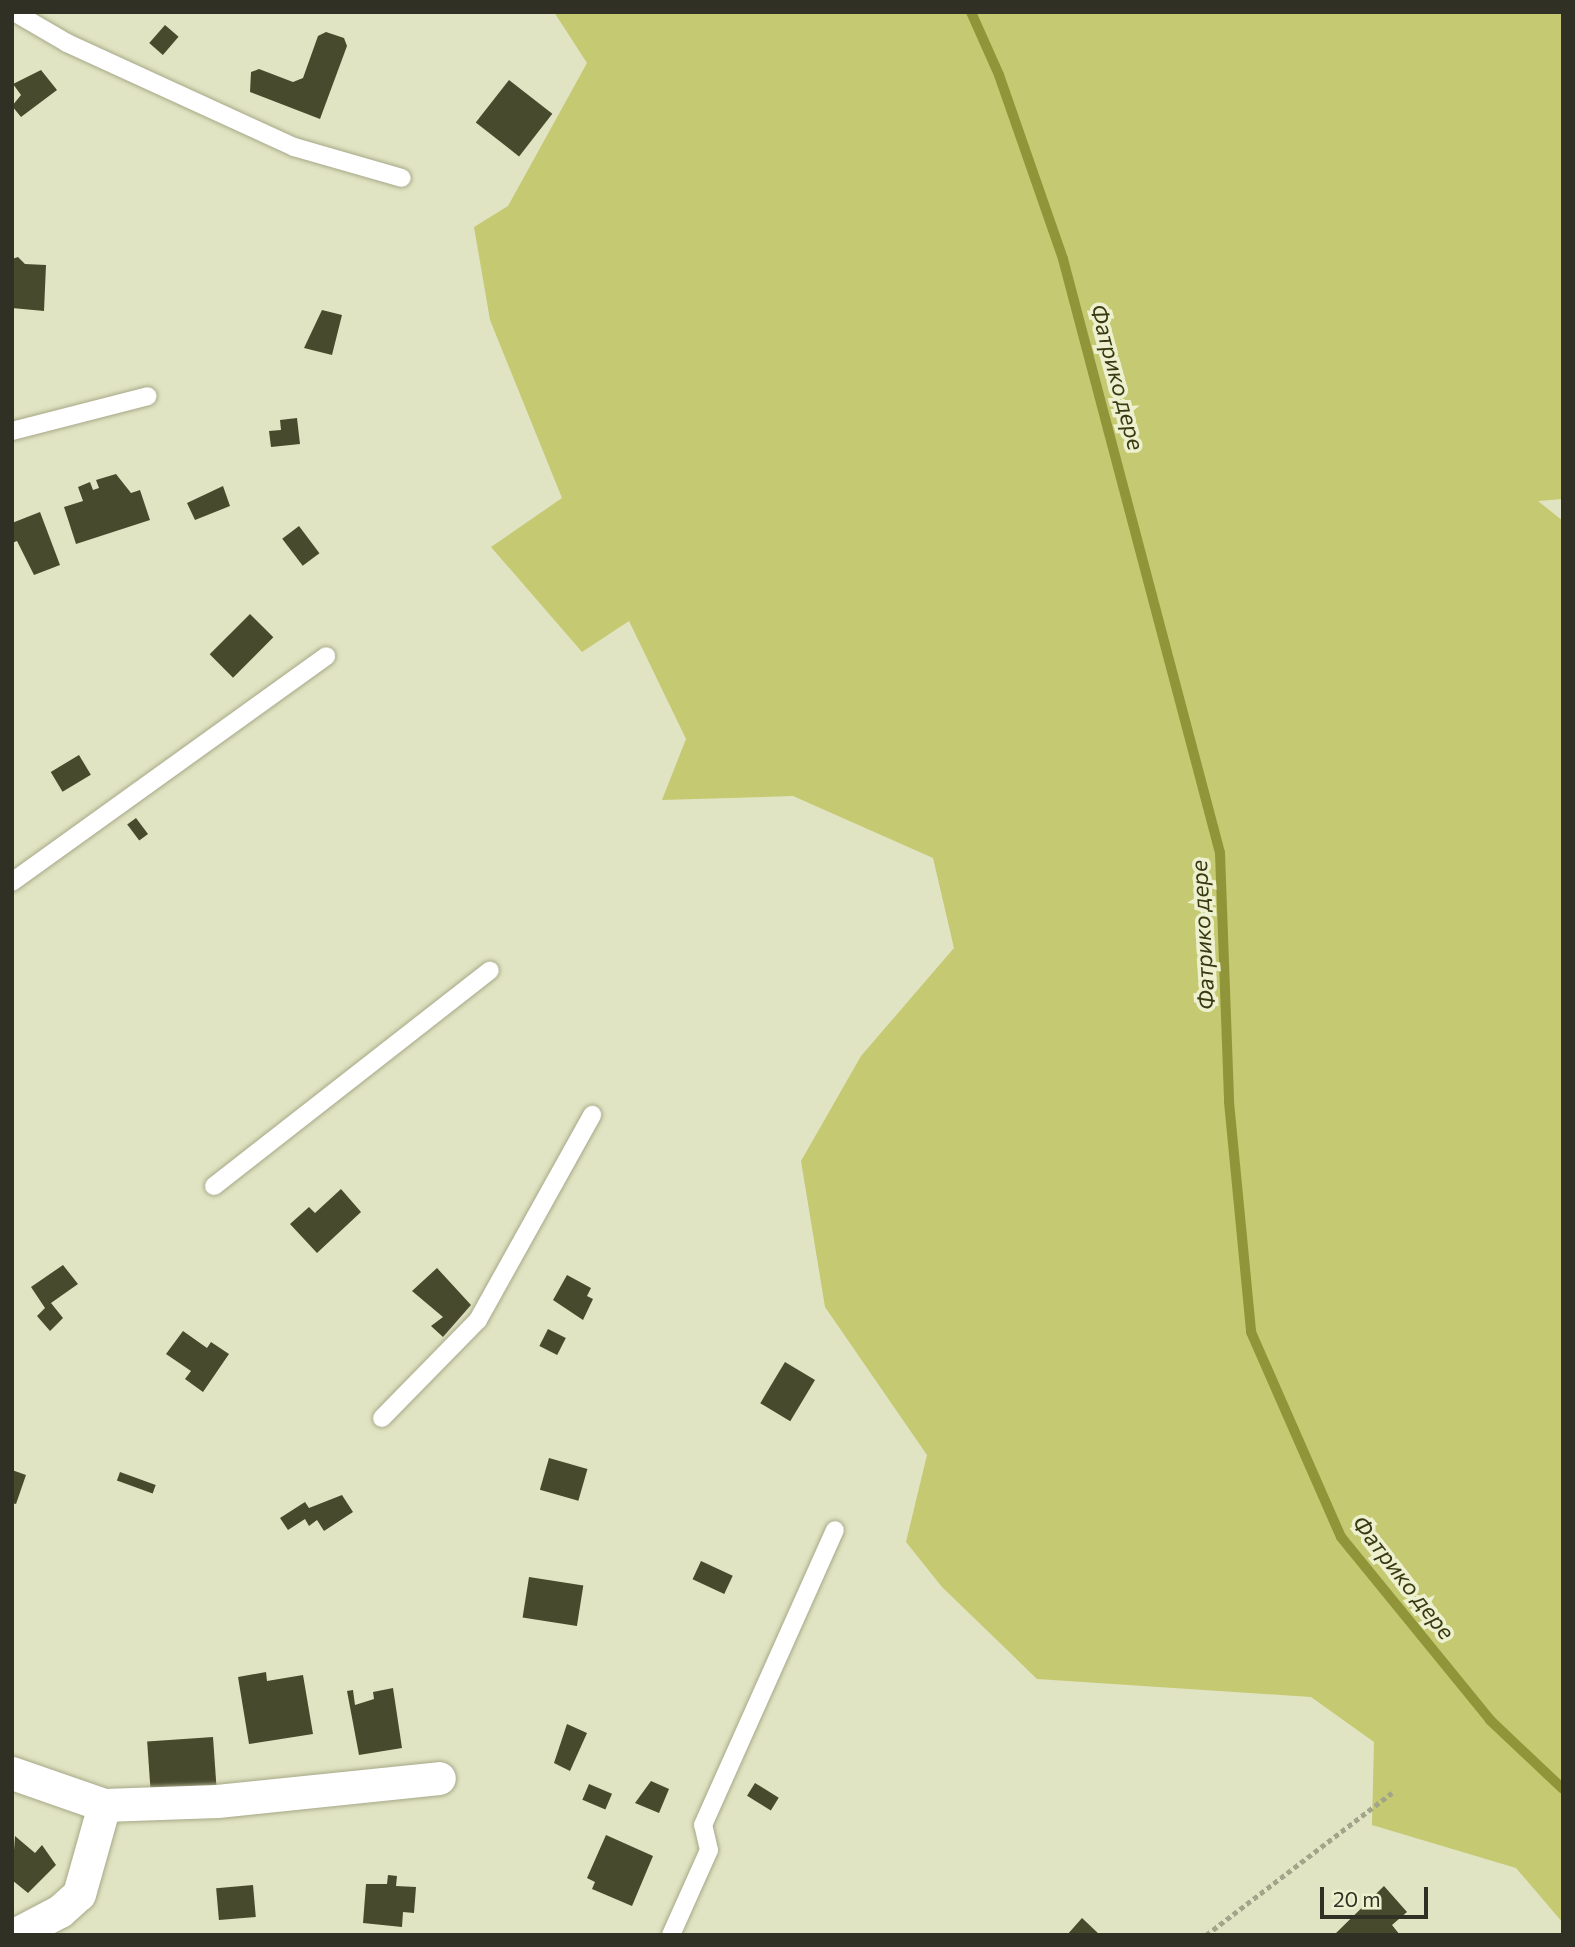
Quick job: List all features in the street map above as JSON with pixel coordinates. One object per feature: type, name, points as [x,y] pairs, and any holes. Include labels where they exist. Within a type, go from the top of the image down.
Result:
[{"type":"street","points":[[12,1773],[104,1805],[217,1801],[439,1778]]},
{"type":"street","points":[[13,1935],[61,1911],[79,1894],[104,1805]]},
{"type":"lane","points":[[15,12],[67,43],[293,148],[402,178]]},
{"type":"lane","points":[[12,431],[148,396]]},
{"type":"lane","points":[[12,881],[326,656]]},
{"type":"lane","points":[[214,1186],[490,970]]},
{"type":"lane","points":[[382,1418],[478,1320],[592,1115]]},
{"type":"lane","points":[[671,1935],[709,1850],[703,1825],[835,1530]]},
{"type":"path","points":[[1206,1935],[1392,1793]]},
{"type":"green space","points":[[554,12],[1563,12],[1563,499],[1538,501],[1563,521],[1563,1923],[1516,1868],[1372,1825],[1374,1742],[1311,1697],[1037,1679],[942,1587],[906,1542],[927,1455],[825,1307],[801,1161],[861,1056],[954,948],[933,858],[793,796],[662,800],[686,739],[629,621],[582,652],[491,547],[562,498],[490,320],[474,227],[508,206],[587,63]]},
{"type":"building","points":[[165,25],[179,37],[163,55],[149,43]]},
{"type":"building","points":[[326,32],[344,38],[347,46],[320,119],[250,92],[251,72],[259,69],[293,82],[303,78],[318,36]]},
{"type":"building","points":[[41,70],[57,90],[21,117],[12,106],[21,95],[13,84]]},
{"type":"building","points":[[509,80],[552,114],[519,156],[476,123]]},
{"type":"building","points":[[18,257],[25,264],[46,265],[44,311],[12,308],[12,259]]},
{"type":"building","points":[[322,310],[342,315],[332,355],[304,348]]},
{"type":"building","points":[[297,418],[300,444],[271,447],[269,431],[281,430],[280,420]]},
{"type":"building","points":[[116,474],[131,493],[140,490],[150,520],[76,544],[64,507],[83,501],[78,487],[90,482],[93,490],[99,488],[96,480]]},
{"type":"building","points":[[223,486],[230,506],[195,520],[187,503]]},
{"type":"building","points":[[40,512],[60,565],[34,575],[17,541],[12,543],[12,523]]},
{"type":"building","points":[[299,526],[319,553],[303,566],[282,539]]},
{"type":"building","points":[[250,614],[273,637],[233,678],[210,654]]},
{"type":"building","points":[[79,755],[91,775],[63,792],[51,772]]},
{"type":"building","points":[[136,818],[148,834],[139,841],[127,825]]},
{"type":"building","points":[[341,1189],[361,1212],[317,1253],[290,1224],[309,1207],[315,1213]]},
{"type":"building","points":[[63,1265],[78,1284],[51,1303],[63,1318],[50,1331],[37,1316],[45,1308],[31,1287]]},
{"type":"building","points":[[437,1268],[471,1305],[443,1337],[431,1326],[443,1317],[412,1291]]},
{"type":"building","points":[[567,1275],[591,1288],[587,1296],[593,1299],[583,1320],[553,1300]]},
{"type":"building","points":[[548,1329],[566,1338],[557,1355],[539,1346]]},
{"type":"building","points":[[183,1331],[207,1348],[211,1342],[229,1354],[203,1392],[185,1379],[191,1371],[166,1354]]},
{"type":"building","points":[[785,1362],[815,1380],[790,1421],[760,1403]]},
{"type":"building","points":[[549,1458],[587,1469],[578,1501],[540,1490]]},
{"type":"building","points":[[12,1470],[26,1475],[16,1504],[12,1503]]},
{"type":"building","points":[[120,1472],[156,1485],[153,1493],[117,1480]]},
{"type":"building","points":[[342,1495],[353,1512],[324,1531],[317,1520],[309,1526],[305,1519],[288,1530],[280,1518],[305,1502],[309,1508]]},
{"type":"building","points":[[701,1561],[733,1576],[724,1594],[693,1579]]},
{"type":"building","points":[[529,1577],[583,1586],[577,1626],[523,1617]]},
{"type":"building","points":[[266,1672],[267,1681],[303,1675],[313,1734],[249,1744],[238,1677]]},
{"type":"building","points":[[393,1688],[402,1748],[359,1755],[347,1691],[353,1690],[355,1705],[374,1699],[373,1692]]},
{"type":"building","points":[[567,1724],[587,1733],[570,1771],[554,1763]]},
{"type":"building","points":[[213,1737],[217,1790],[151,1794],[147,1742]]},
{"type":"building","points":[[651,1781],[669,1789],[659,1813],[635,1803]]},
{"type":"building","points":[[755,1783],[779,1798],[771,1811],[747,1796]]},
{"type":"building","points":[[589,1784],[612,1794],[605,1809],[582,1800]]},
{"type":"building","points":[[606,1835],[653,1856],[632,1906],[592,1889],[595,1882],[587,1878]]},
{"type":"building","points":[[15,1836],[35,1853],[42,1845],[56,1865],[28,1893],[12,1880]]},
{"type":"building","points":[[388,1875],[397,1876],[396,1886],[416,1887],[414,1913],[403,1912],[402,1927],[363,1923],[366,1884],[387,1884]]},
{"type":"building","points":[[253,1885],[256,1917],[219,1920],[216,1888]]},
{"type":"building","points":[[1384,1886],[1407,1912],[1392,1925],[1400,1935],[1334,1935]]},
{"type":"building","points":[[1082,1918],[1100,1935],[1067,1935]]},
{"type":"waterway","name":"Фатрико дере","points":[[971,12],[999,75],[1063,259],[1220,853],[1229,1102],[1251,1332],[1341,1537],[1490,1720],[1563,1789]]}]
